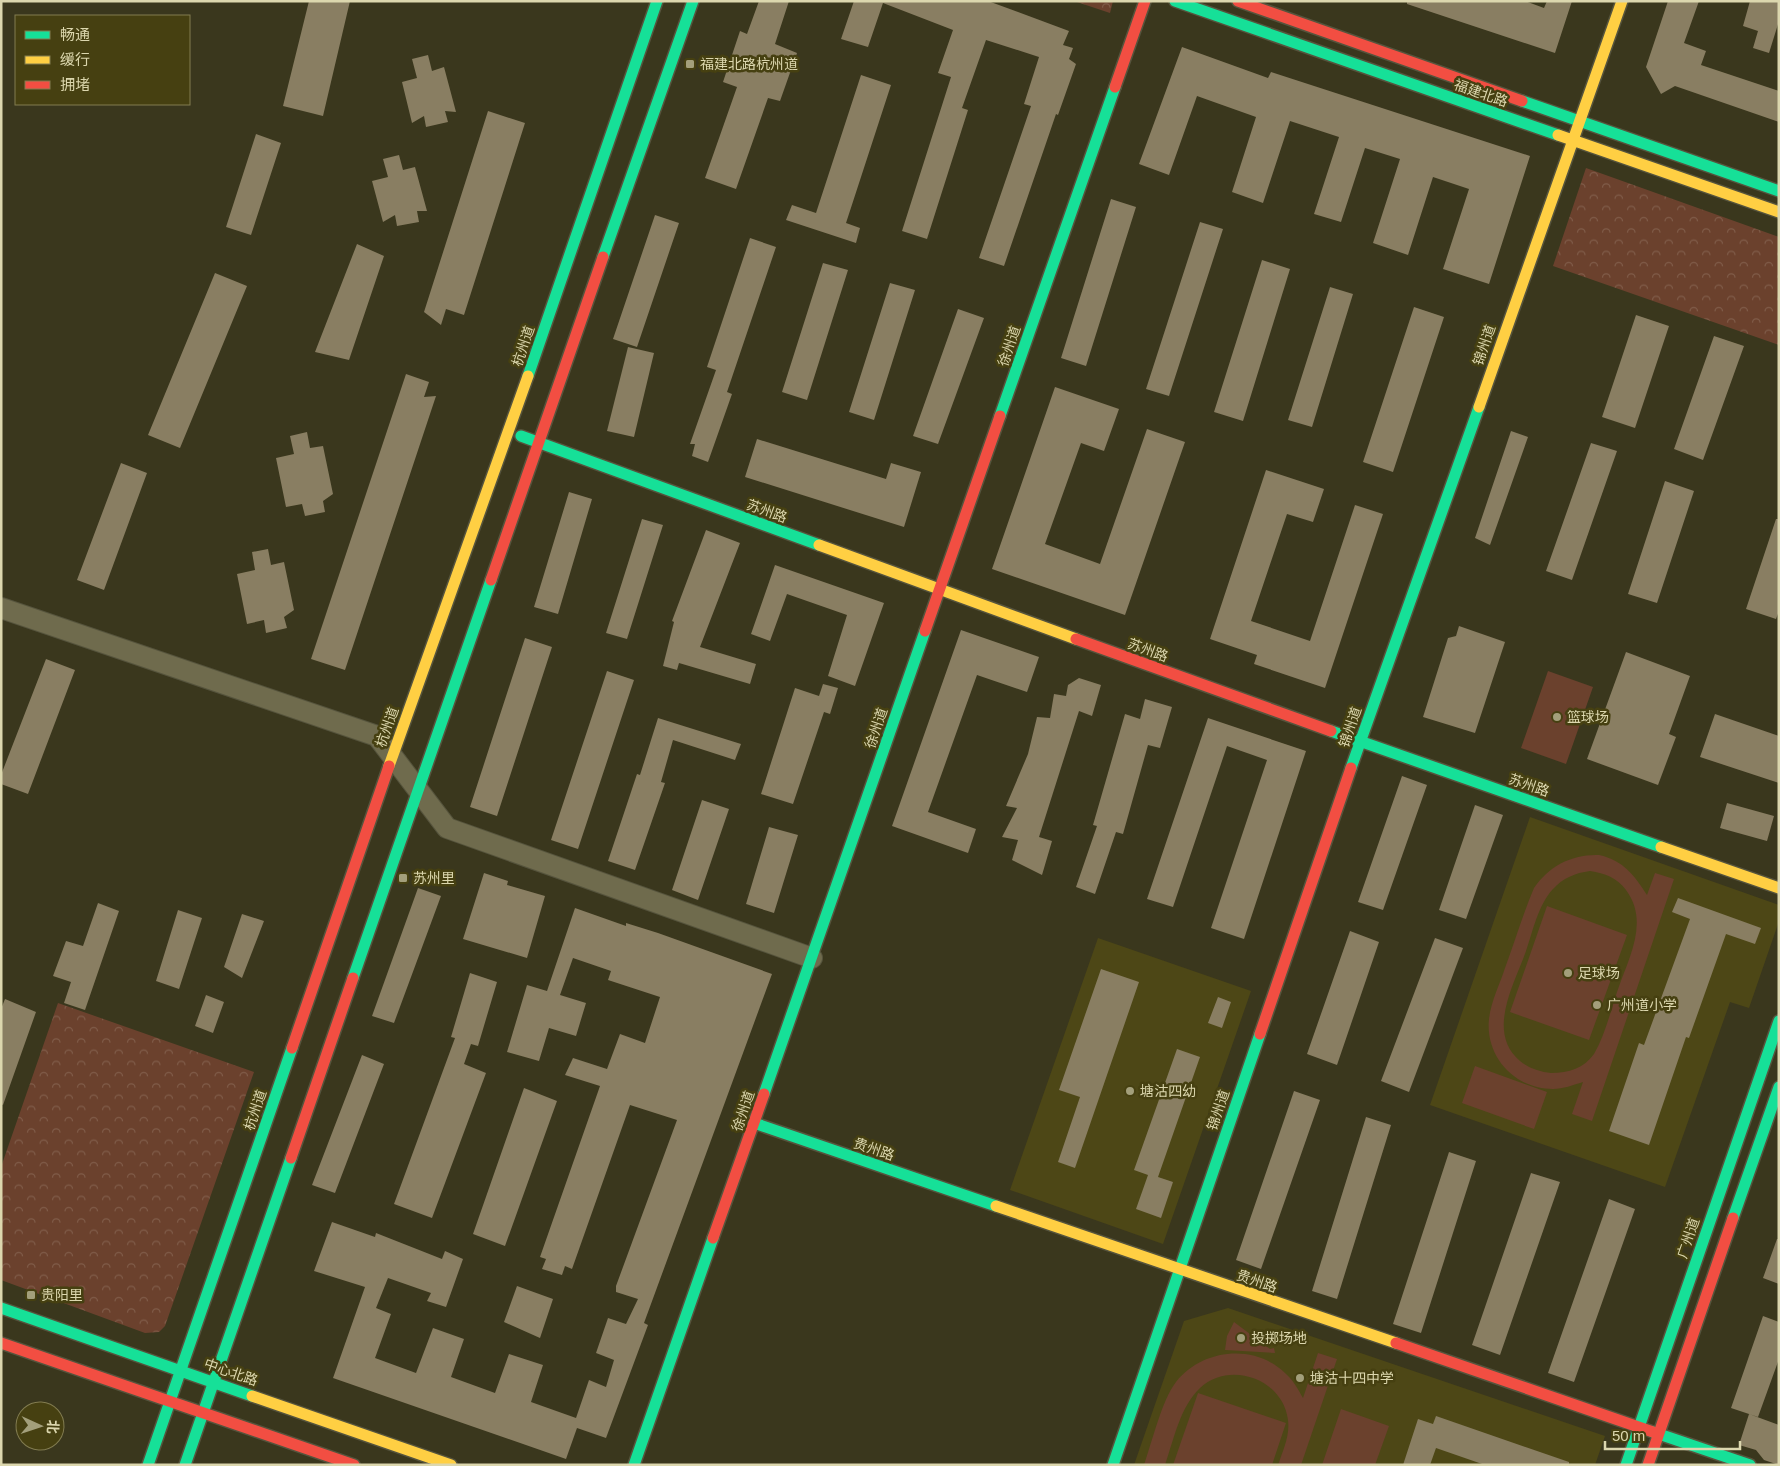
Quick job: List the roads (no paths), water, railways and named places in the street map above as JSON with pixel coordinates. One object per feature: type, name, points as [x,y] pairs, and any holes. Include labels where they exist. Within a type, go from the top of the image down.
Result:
[{"type":"street","name":"杭州道","points":[[148,1465],[392,756],[509,432],[657,1]]},
{"type":"street","points":[[186,1462],[417,790],[693,1]]},
{"type":"street","name":"徐州道","points":[[634,1465],[1145,1]]},
{"type":"street","name":"福建北路","points":[[1174,1],[1779,212]]},
{"type":"street","name":"福建北路","points":[[1238,1],[1779,190]]},
{"type":"street","name":"锦州道","points":[[1113,1465],[1178,1270],[1360,742],[1622,1]]},
{"type":"street","name":"苏州路","points":[[509,432],[940,591],[1360,742],[1779,888]]},
{"type":"street","points":[[1,608],[378,736],[446,828],[812,958]]},
{"type":"street","name":"广州道","points":[[1626,1465],[1779,1021]]},
{"type":"street","points":[[1648,1465],[1779,1087]]},
{"type":"street","name":"贵州路","points":[[754,1123],[1750,1465]]},
{"type":"street","name":"中心北路","points":[[1,1308],[149,1360],[179,1376],[196,1376],[451,1465]]},
{"type":"street","points":[[195,1329],[193,1354],[196,1376],[208,1398],[226,1416],[247,1428]]},
{"type":"street","points":[[228,1342],[230,1373],[236,1384],[254,1396]]},
{"type":"street","points":[[1,1343],[354,1465]]},
{"type":"street","points":[[179,1376],[188,1407],[191,1436],[186,1462]]},
{"type":"street","points":[[153,1450],[170,1422],[188,1407],[208,1398],[230,1394],[254,1396]]},
{"type":"street","points":[[186,1462],[198,1440],[210,1430],[226,1426],[247,1428]]},
{"type":"place","name":"福建北路杭州道","points":[[690,64]]},
{"type":"place","name":"篮球场","points":[[1557,717]]},
{"type":"place","name":"苏州里","points":[[403,878]]},
{"type":"place","name":"足球场","points":[[1568,973]]},
{"type":"place","name":"广州道小学","points":[[1597,1005]]},
{"type":"place","name":"塘沽四幼","points":[[1130,1091]]},
{"type":"place","name":"贵阳里","points":[[31,1295]]},
{"type":"place","name":"投掷场地","points":[[1241,1338]]},
{"type":"place","name":"塘沽十四中学","points":[[1300,1378]]}]
